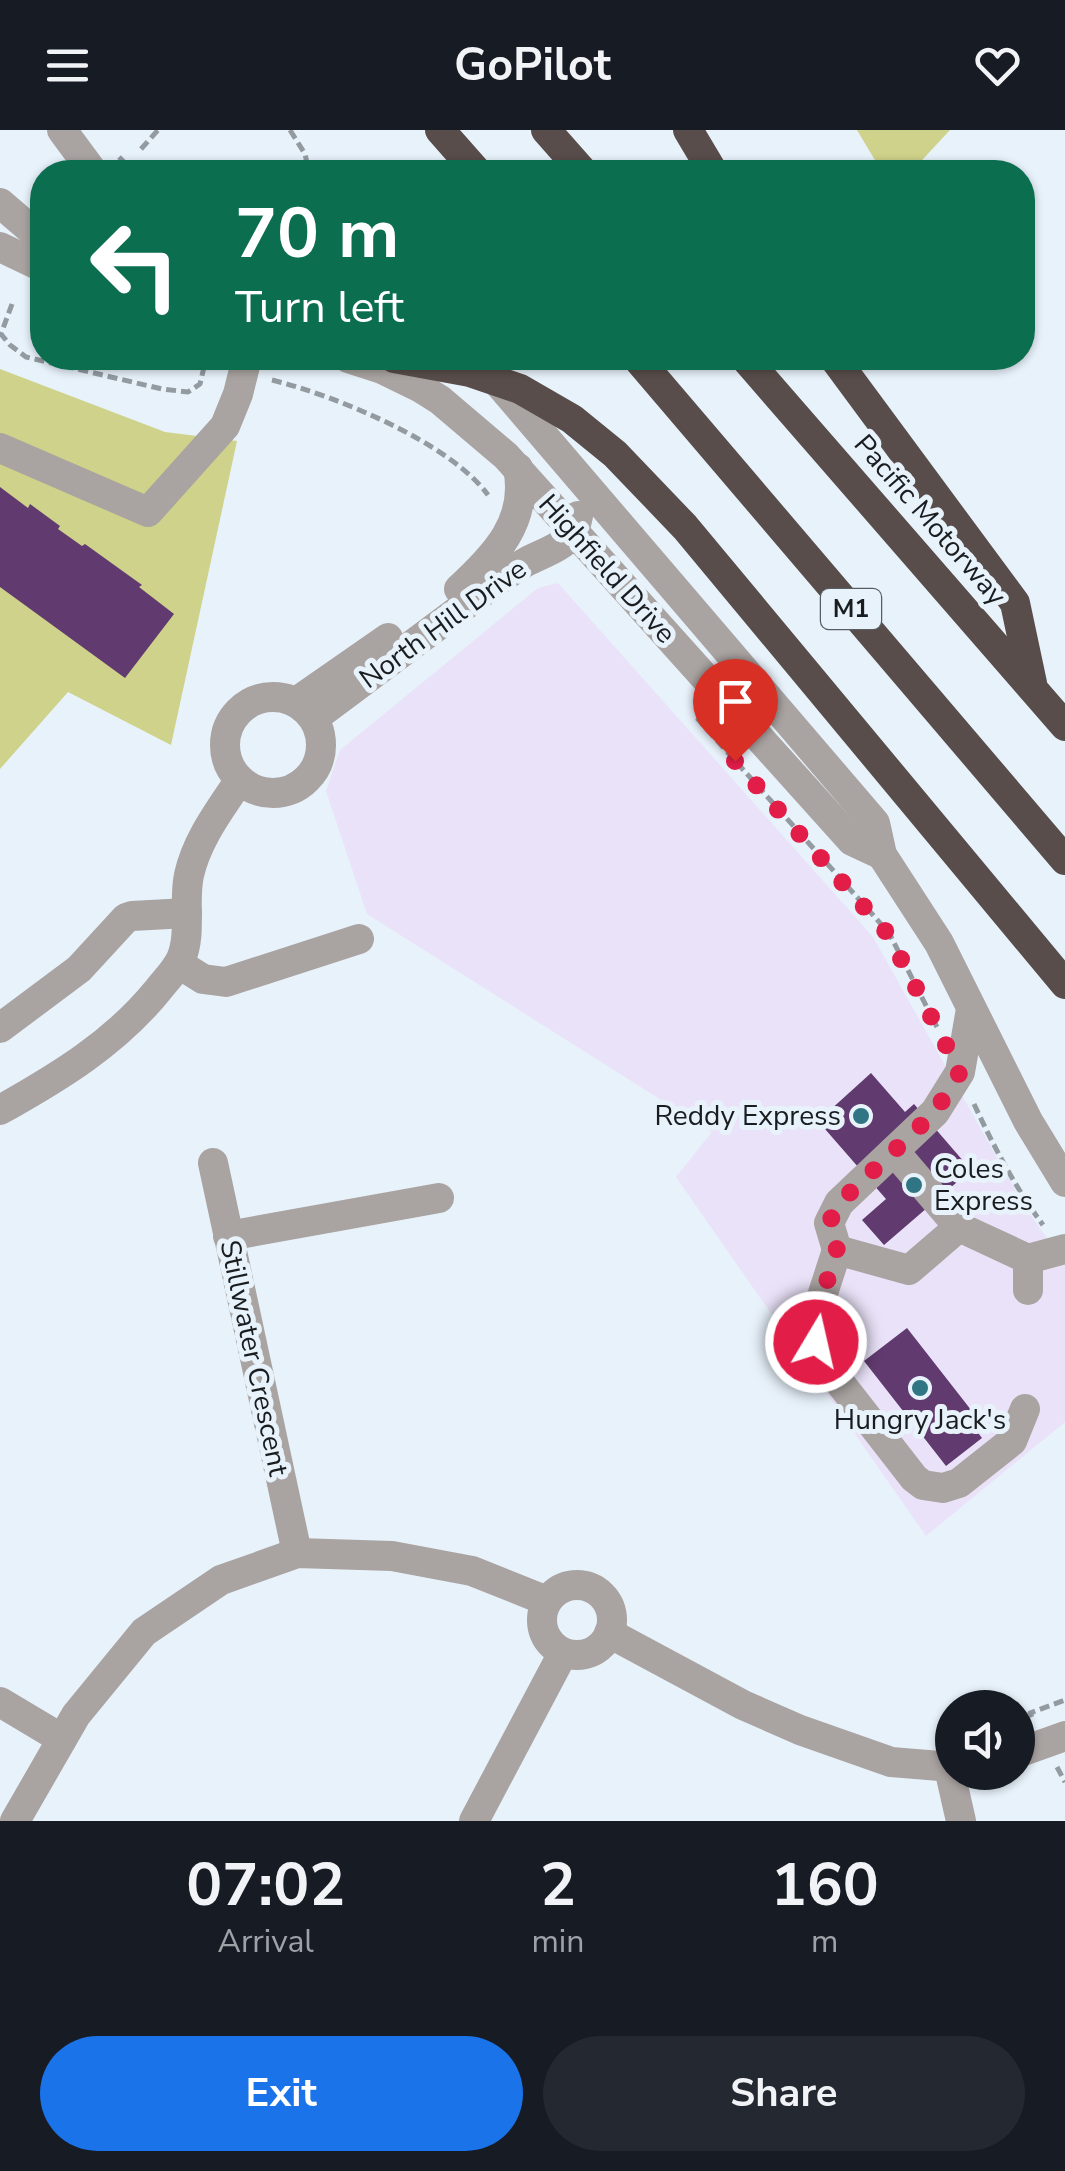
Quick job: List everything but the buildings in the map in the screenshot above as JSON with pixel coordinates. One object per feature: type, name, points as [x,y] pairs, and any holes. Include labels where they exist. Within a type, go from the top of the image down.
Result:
[{"type":"highway","points":[[440,130],[466,160]]},
{"type":"highway","points":[[546,130],[572,160]]},
{"type":"highway","points":[[688,130],[706,160]]},
{"type":"highway","name":"M1","points":[[489,370],[589,431],[685,527],[1065,984]]},
{"type":"highway","name":"M1","points":[[647,370],[1065,860]]},
{"type":"highway","name":"Pacific Motorway","points":[[755,370],[1065,726]]},
{"type":"highway","points":[[843,370],[1015,603],[1032,687]]},
{"type":"street","points":[[62,130],[83,160]]},
{"type":"street","points":[[0,203],[30,229]]},
{"type":"street","points":[[0,247],[30,261]]},
{"type":"street","points":[[0,448],[148,512],[224,426],[244,370]]},
{"type":"street","name":"Highfield Drive","points":[[381,370],[440,400],[506,456],[852,842],[882,855]]},
{"type":"street","name":"Highfield Drive","points":[[488,370],[875,823],[882,855],[938,943],[1028,1121],[1065,1182]]},
{"type":"street","name":"North Hill Drive","points":[[305,710],[459,589],[492,558],[516,515],[521,484],[518,468]]},
{"type":"street","points":[[574,533],[578,518],[576,473]]},
{"type":"street","name":"North Hill Drive","points":[[305,710],[574,533]]},
{"type":"street","points":[[283,697],[305,710],[322,738],[320,760],[312,775],[300,786],[274,794],[251,789],[240,780],[228,763],[224,746],[227,729],[236,715],[248,704],[264,698],[283,697]]},
{"type":"street","points":[[0,1110],[65,1073],[104,1045],[139,1012],[179,964],[186,938],[188,877],[199,843],[240,780]]},
{"type":"street","points":[[0,1028],[79,970],[126,918],[187,913]]},
{"type":"street","points":[[179,964],[203,978],[226,982],[359,939]]},
{"type":"street","points":[[970,1009],[960,1072],[935,1112],[839,1203],[829,1223],[837,1250],[814,1322],[816,1342],[823,1361],[914,1478],[924,1485],[943,1488],[959,1483],[1012,1441],[1025,1409]]},
{"type":"street","points":[[894,1151],[959,1227],[1028,1259],[1063,1250]]},
{"type":"street","name":"Stillwater Crescent","points":[[213,1163],[296,1553]]},
{"type":"street","points":[[228,1236],[439,1198]]},
{"type":"street","points":[[837,1250],[909,1270],[959,1227]]},
{"type":"street","points":[[1028,1259],[1028,1290]]},
{"type":"street","points":[[15,1821],[76,1715],[144,1632],[222,1580],[296,1553],[392,1556],[472,1571],[547,1601]]},
{"type":"street","points":[[577,1585],[600,1594],[611,1616],[603,1643],[585,1655],[563,1652],[548,1640],[543,1630],[547,1601],[565,1587],[577,1585]]},
{"type":"street","points":[[609,1632],[744,1705],[800,1730],[891,1762],[935,1766]]},
{"type":"street","points":[[474,1821],[563,1652]]},
{"type":"street","points":[[0,1702],[62,1739]]},
{"type":"street","points":[[1035,1747],[1065,1736]]},
{"type":"street","points":[[955,1790],[961,1821]]},
{"type":"path","points":[[141,149],[158,130]]},
{"type":"path","points":[[290,130],[307,160]]},
{"type":"path","points":[[711,734],[888,934],[1004,1167],[1063,1250]]},
{"type":"shaded area","points":[[558,583],[873,937],[1024,1206],[1065,1263],[1065,1422],[926,1536],[676,1177],[712,1132],[367,914],[326,791],[340,750],[538,588]]},
{"type":"green space","points":[[857,130],[950,130],[922,160],[875,160]]},
{"type":"green space","points":[[0,369],[165,432],[237,441],[171,745],[68,692],[0,769]]},
{"type":"place","name":"Reddy Express","points":[[861,1116]]},
{"type":"place","name":"Coles Express","points":[[914,1185]]},
{"type":"place","name":"Hungry Jack's","points":[[920,1388]]},
{"type":"route","points":[[735,761],[888,934],[960,1072],[935,1112],[839,1203],[829,1223],[837,1250],[814,1322],[816,1342]]}]
